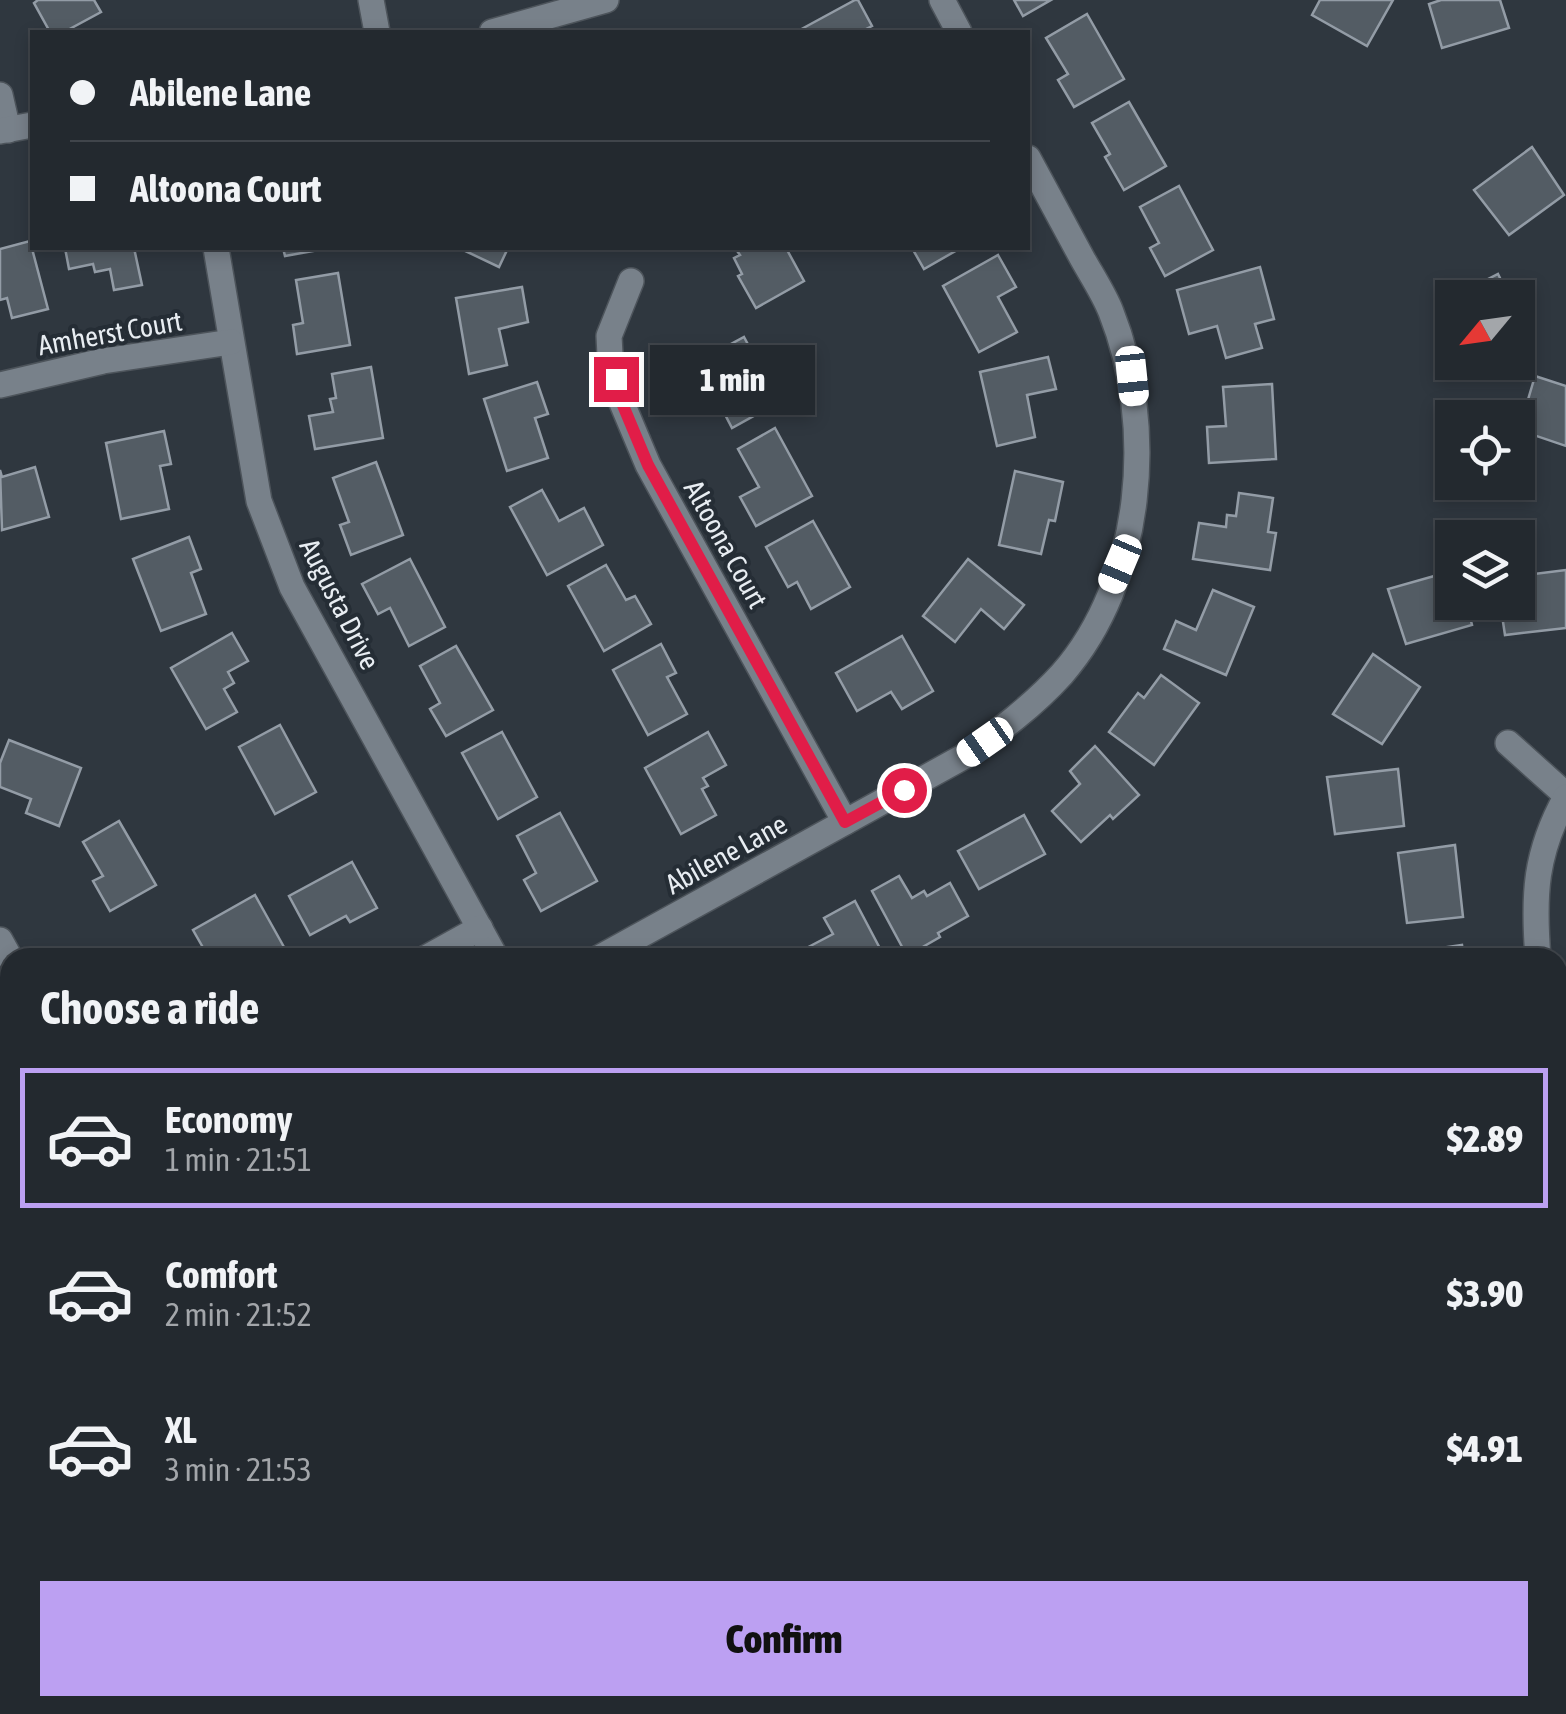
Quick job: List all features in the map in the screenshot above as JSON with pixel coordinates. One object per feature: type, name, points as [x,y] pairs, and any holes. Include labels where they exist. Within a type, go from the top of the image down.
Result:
[{"type":"street","points":[[371,0],[377,30]]},
{"type":"street","points":[[499,30],[606,0]]},
{"type":"street","points":[[942,0],[959,30]]},
{"type":"street","points":[[0,96],[14,129]]},
{"type":"street","name":"Abilene Lane","points":[[617,948],[963,757],[1007,726],[1063,672],[1097,620],[1120,564],[1132,515],[1139,443],[1132,376],[1110,310],[1030,162]]},
{"type":"street","name":"Augusta Drive","points":[[216,250],[260,501],[292,587],[491,948]]},
{"type":"street","name":"Altoona Court","points":[[631,281],[609,336],[622,403],[648,465],[845,822]]},
{"type":"street","name":"Amherst Court","points":[[0,385],[103,361],[231,342]]},
{"type":"street","points":[[1508,743],[1566,796],[1548,829],[1536,873],[1538,948]]},
{"type":"street","points":[[444,948],[480,928]]},
{"type":"building","points":[[94,0],[101,12],[68,30],[49,30],[34,3]]},
{"type":"building","points":[[855,0],[872,26],[864,30],[800,30]]},
{"type":"building","points":[[1014,0],[1051,0],[1023,16]]},
{"type":"building","points":[[1320,0],[1393,0],[1367,46],[1312,15]]},
{"type":"building","points":[[1441,0],[1500,0],[1509,28],[1442,48],[1429,4]]},
{"type":"building","points":[[1087,14],[1124,79],[1074,107],[1058,80],[1068,74],[1046,38]]},
{"type":"building","points":[[1129,102],[1166,166],[1124,190],[1092,123]]},
{"type":"building","points":[[1532,147],[1564,195],[1509,235],[1474,190]]},
{"type":"building","points":[[1179,186],[1213,250],[1165,276],[1150,248],[1159,243],[1140,207]]},
{"type":"building","points":[[30,241],[48,309],[12,318],[7,298],[0,300],[0,249]]},
{"type":"building","points":[[65,250],[134,250],[142,285],[114,290],[110,269],[95,272],[93,264],[69,269]]},
{"type":"building","points":[[284,250],[319,250],[285,256]]},
{"type":"building","points":[[463,250],[507,250],[499,267]]},
{"type":"building","points":[[736,250],[787,250],[804,281],[756,308],[738,276],[742,274],[734,258],[740,255]]},
{"type":"building","points":[[913,250],[957,250],[924,269]]},
{"type":"building","points":[[998,255],[1016,287],[998,297],[1017,332],[979,352],[943,286]]},
{"type":"building","points":[[1260,267],[1274,319],[1255,324],[1262,348],[1226,358],[1217,326],[1189,334],[1177,290]]},
{"type":"building","points":[[338,273],[350,345],[297,354],[293,325],[303,323],[296,280]]},
{"type":"building","points":[[522,287],[528,322],[499,329],[507,365],[469,374],[456,298]]},
{"type":"building","points":[[744,337],[779,402],[732,428],[717,399],[725,395],[705,358]]},
{"type":"building","points":[[1048,357],[1056,389],[1027,395],[1035,437],[997,446],[980,372]]},
{"type":"building","points":[[371,367],[383,438],[315,449],[309,416],[333,412],[330,399],[336,398],[332,374]]},
{"type":"building","points":[[1535,376],[1566,386],[1566,446],[1535,435],[1535,400],[1528,400]]},
{"type":"building","points":[[537,382],[548,414],[535,418],[548,458],[507,471],[484,399]]},
{"type":"building","points":[[1272,384],[1276,459],[1209,463],[1207,427],[1226,426],[1223,387]]},
{"type":"building","points":[[775,428],[812,496],[756,526],[740,497],[759,487],[738,449]]},
{"type":"building","points":[[164,431],[171,464],[160,466],[169,509],[121,519],[106,443]]},
{"type":"building","points":[[376,462],[403,535],[351,555],[340,525],[349,522],[333,478]]},
{"type":"building","points":[[35,467],[49,517],[2,530],[0,470],[2,477]]},
{"type":"building","points":[[1015,471],[1063,482],[1055,521],[1049,520],[1041,554],[999,545]]},
{"type":"building","points":[[542,490],[559,521],[584,508],[603,545],[547,575],[510,507]]},
{"type":"building","points":[[1239,493],[1273,498],[1268,532],[1276,533],[1270,570],[1193,559],[1199,523],[1226,527],[1227,515],[1236,516]]},
{"type":"building","points":[[813,521],[850,587],[811,609],[797,582],[788,587],[766,547]]},
{"type":"building","points":[[189,537],[201,569],[191,573],[206,614],[161,631],[133,559]]},
{"type":"building","points":[[410,559],[445,627],[409,646],[390,608],[378,614],[362,584]]},
{"type":"building","points":[[968,559],[1024,605],[1004,629],[981,609],[955,642],[923,616]]},
{"type":"building","points":[[606,565],[626,600],[635,596],[651,624],[604,651],[568,586]]},
{"type":"building","points":[[1566,570],[1566,628],[1505,635],[1503,620],[1535,620],[1535,574]]},
{"type":"building","points":[[1435,576],[1435,620],[1471,620],[1472,625],[1406,644],[1388,589]]},
{"type":"building","points":[[1213,590],[1254,607],[1226,675],[1164,649],[1176,621],[1196,630]]},
{"type":"building","points":[[232,633],[248,661],[228,672],[234,683],[224,689],[237,712],[206,729],[171,668]]},
{"type":"building","points":[[902,636],[933,691],[902,709],[891,692],[857,711],[836,673]]},
{"type":"building","points":[[661,644],[676,673],[667,677],[687,714],[648,735],[613,670]]},
{"type":"building","points":[[456,646],[493,710],[446,736],[430,709],[440,703],[420,666]]},
{"type":"building","points":[[1373,654],[1420,687],[1382,744],[1333,714]]},
{"type":"building","points":[[1161,675],[1199,703],[1154,765],[1109,732],[1138,693],[1144,698]]},
{"type":"building","points":[[280,725],[316,792],[275,814],[239,747]]},
{"type":"building","points":[[502,732],[537,797],[498,819],[462,753]]},
{"type":"building","points":[[708,732],[726,765],[703,778],[708,786],[702,789],[716,815],[681,834],[645,768]]},
{"type":"building","points":[[9,740],[81,768],[59,826],[26,813],[31,799],[0,787],[0,763]]},
{"type":"building","points":[[1095,746],[1139,795],[1081,842],[1052,811],[1080,784],[1070,771]]},
{"type":"building","points":[[1398,769],[1404,826],[1335,834],[1327,777]]},
{"type":"building","points":[[560,813],[597,881],[541,911],[524,880],[536,873],[517,836]]},
{"type":"building","points":[[1024,815],[1045,854],[979,889],[958,851]]},
{"type":"building","points":[[119,821],[156,885],[110,911],[93,881],[103,876],[83,842]]},
{"type":"building","points":[[1455,845],[1463,917],[1407,923],[1398,853]]},
{"type":"building","points":[[352,862],[377,908],[350,922],[346,916],[310,935],[289,896]]},
{"type":"building","points":[[899,876],[912,898],[924,891],[927,896],[950,883],[968,916],[921,948],[903,948],[872,891]]},
{"type":"building","points":[[255,895],[285,948],[203,948],[193,930]]},
{"type":"building","points":[[855,901],[880,948],[806,948],[833,934],[824,918]]},
{"type":"route","points":[[616,379],[648,465],[845,822],[904,790]]}]
